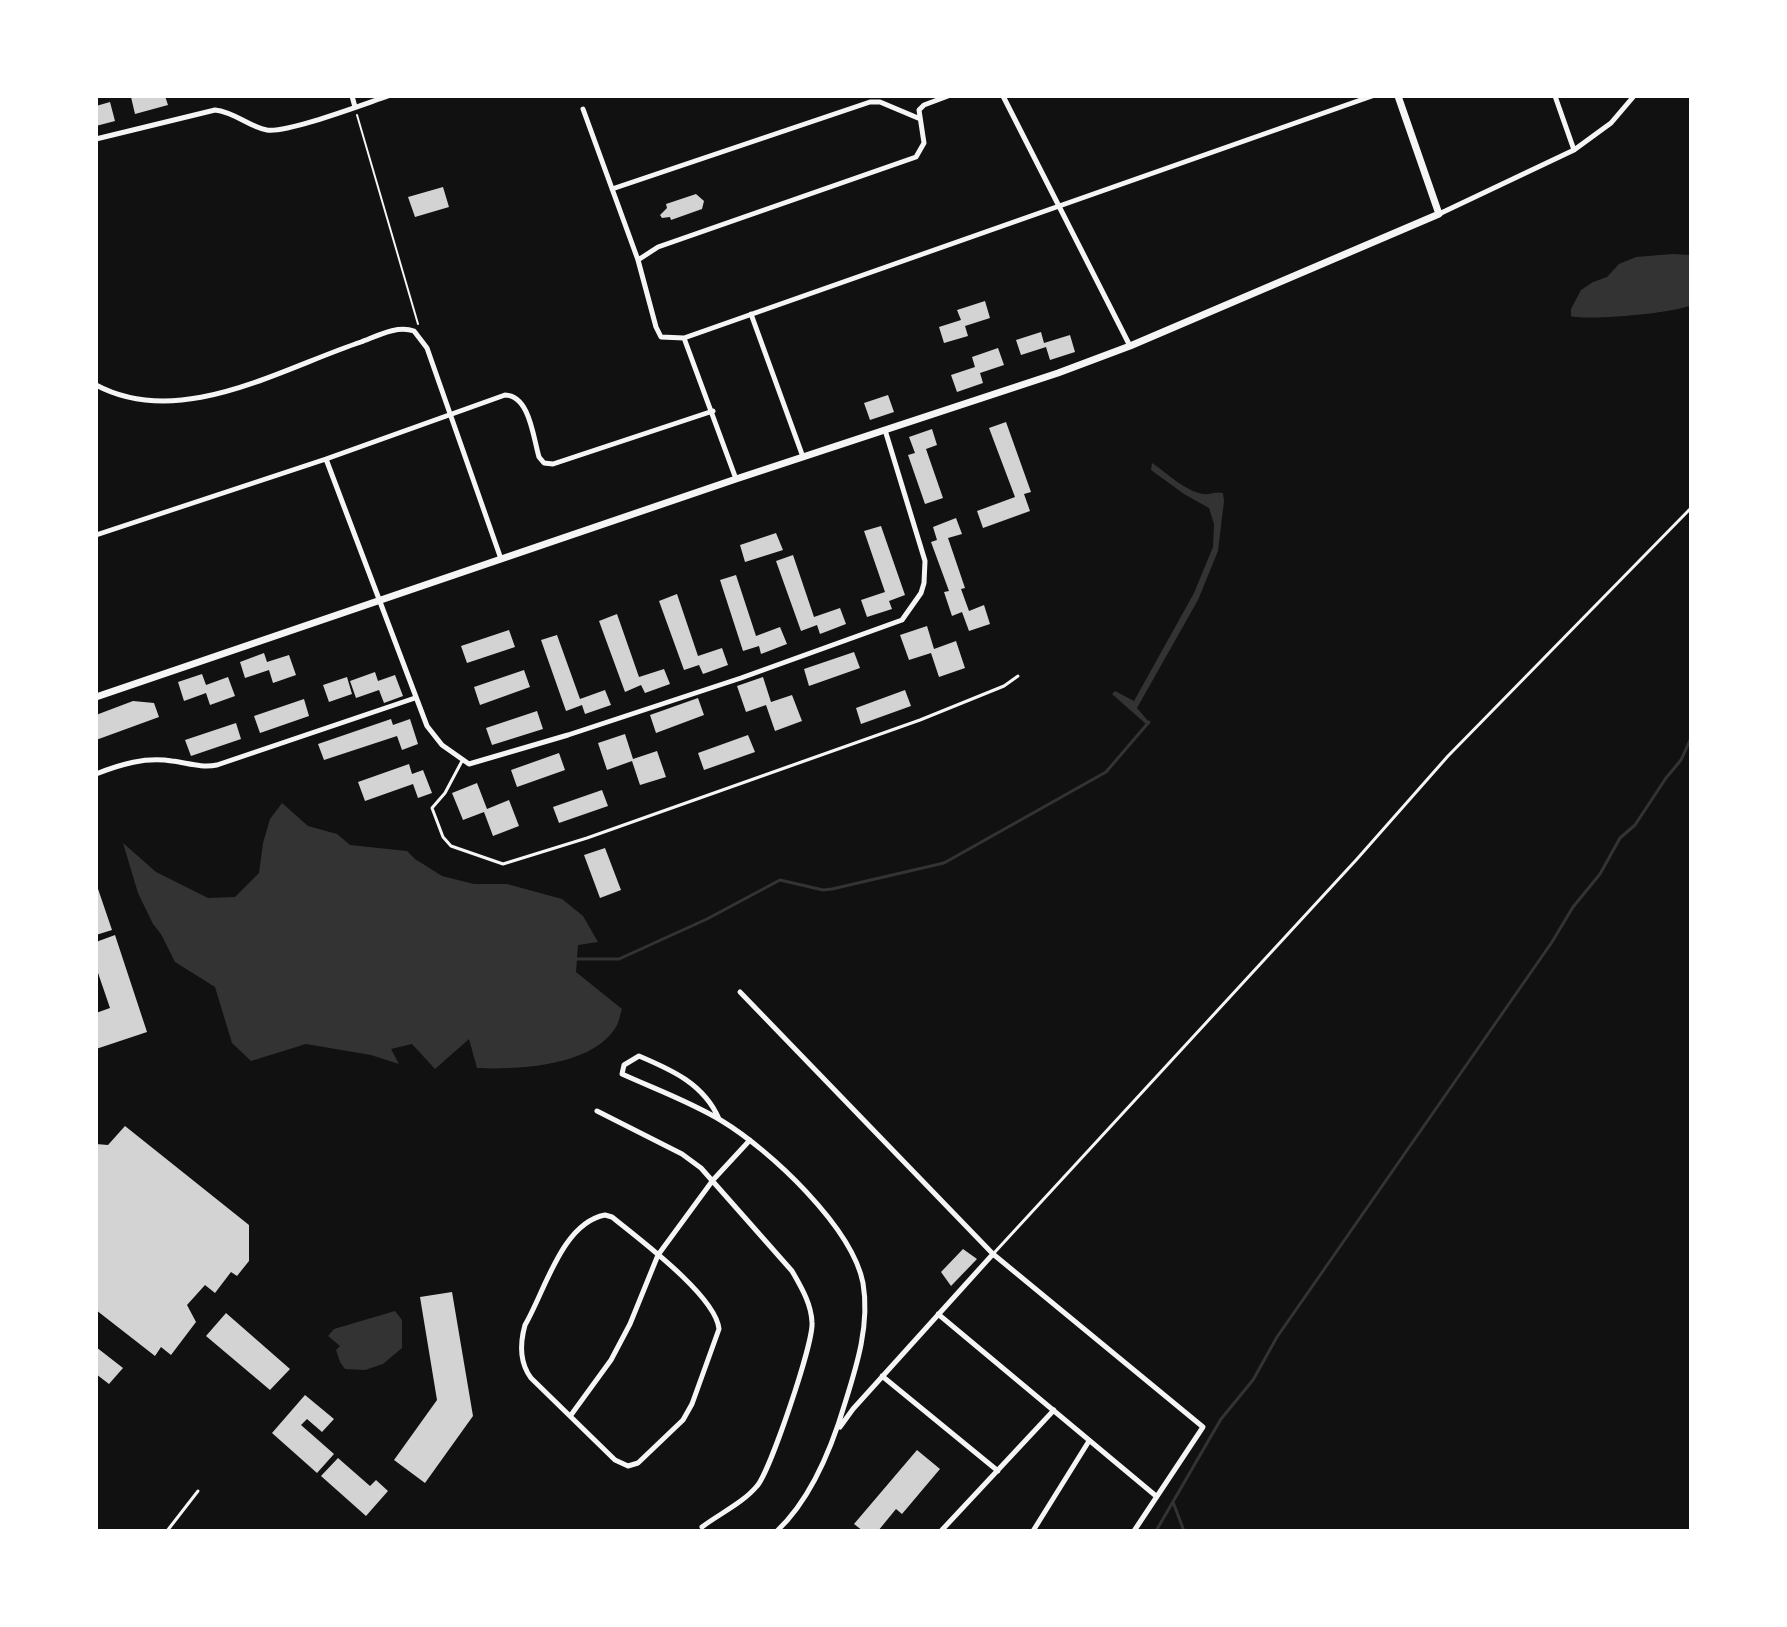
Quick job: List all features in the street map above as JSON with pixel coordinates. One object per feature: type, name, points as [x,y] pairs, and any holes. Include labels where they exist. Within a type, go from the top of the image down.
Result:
[{"type":"street","points":[[352,96],[355,107]]},
{"type":"street","points":[[96,139],[204,110],[224,111],[257,127],[278,130],[388,96]]},
{"type":"street","points":[[638,260],[658,247],[916,157],[924,143],[919,110],[948,96]]},
{"type":"street","points":[[1003,96],[1130,346]]},
{"type":"street","points":[[583,109],[638,260],[659,332],[665,339],[684,338],[1372,96]]},
{"type":"street","points":[[1398,96],[1439,214]]},
{"type":"street","points":[[1555,96],[1574,150]]},
{"type":"street","points":[[96,697],[1058,373],[1130,346],[1439,214],[1574,150],[1611,123],[1634,96]]},
{"type":"street","points":[[612,189],[870,102],[880,102],[918,118]]},
{"type":"street","points":[[751,314],[803,457]]},
{"type":"street","points":[[96,385],[137,398],[186,402],[401,329],[414,331],[423,340],[434,366],[501,561]]},
{"type":"street","points":[[684,338],[736,479]]},
{"type":"street","points":[[96,535],[326,459],[505,395],[515,395],[522,402],[539,457],[544,463],[553,464],[713,411]]},
{"type":"street","points":[[326,459],[415,698],[435,737],[462,761],[477,763],[741,678],[902,620],[921,593],[925,561],[885,430]]},
{"type":"street","points":[[96,774],[138,761],[171,761],[200,767],[225,763],[415,698]]},
{"type":"street","points":[[740,992],[993,1254],[1203,1427],[1134,1531]]},
{"type":"street","points":[[719,1119],[714,1105],[682,1075],[639,1056],[624,1065],[622,1074],[719,1119],[750,1140],[795,1181],[855,1257],[863,1284],[865,1322],[836,1432]]},
{"type":"street","points":[[597,1111],[682,1154],[713,1180],[792,1271],[808,1302],[812,1333],[792,1399],[763,1476],[747,1495],[702,1527]]},
{"type":"street","points":[[571,1415],[611,1360],[630,1324],[658,1255],[713,1180],[750,1140]]},
{"type":"street","points":[[605,1215],[612,1217],[658,1255],[700,1294],[718,1318],[717,1340],[683,1420],[638,1463],[628,1466],[615,1460],[571,1415],[524,1369],[521,1339],[525,1325],[570,1237],[591,1219],[605,1215]]},
{"type":"street","points":[[777,1531],[798,1505],[836,1432],[882,1376],[993,1254]]},
{"type":"street","points":[[938,1314],[1156,1496]]},
{"type":"street","points":[[882,1376],[998,1471]]},
{"type":"street","points":[[941,1531],[1054,1410]]},
{"type":"street","points":[[1033,1531],[1089,1441]]},
{"type":"lane","points":[[993,1254],[1448,756],[1691,508]]},
{"type":"lane","points":[[462,761],[445,793],[432,808],[443,837],[451,846],[503,864],[587,838],[920,720],[1004,686],[1018,676]]},
{"type":"lane","points":[[167,1531],[198,1491]]},
{"type":"path","points":[[355,107],[423,340]]},
{"type":"shaded area","points":[[1691,255],[1691,305],[1631,315],[1571,316],[1571,309],[1581,290],[1607,277],[1619,264],[1636,257]]},
{"type":"shaded area","points":[[1152,463],[1196,492],[1223,493],[1224,501],[1218,551],[1198,600],[1137,708],[1149,722],[1146,724],[1112,694],[1115,691],[1134,701],[1194,593],[1213,547],[1214,524],[1209,508],[1151,470]]},
{"type":"shaded area","points":[[282,803],[308,826],[337,834],[350,845],[407,851],[442,876],[474,884],[507,884],[562,899],[583,916],[598,942],[578,945],[576,972],[622,1009],[616,1027],[605,1040],[573,1058],[513,1068],[477,1068],[469,1039],[435,1069],[412,1044],[391,1049],[399,1064],[371,1055],[306,1044],[251,1061],[232,1043],[215,987],[175,962],[138,893],[123,843],[156,872],[208,898],[235,897],[259,873],[270,819]]},
{"type":"shaded area","points":[[395,1311],[402,1320],[402,1348],[383,1364],[365,1370],[345,1369],[336,1350],[340,1346],[328,1336],[334,1329]]},
{"type":"building","points":[[165,96],[168,105],[135,114],[131,97]]},
{"type":"building","points":[[110,102],[115,121],[96,126],[96,106]]},
{"type":"building","points":[[443,187],[449,207],[415,217],[408,197]]},
{"type":"building","points":[[696,194],[704,201],[702,209],[671,220],[660,215],[667,208],[666,204]]},
{"type":"building","points":[[985,301],[990,318],[965,326],[968,336],[944,343],[939,327],[961,320],[957,310]]},
{"type":"building","points":[[1041,332],[1044,343],[1070,335],[1075,352],[1050,360],[1046,347],[1021,355],[1016,340]]},
{"type":"building","points":[[998,348],[1004,365],[980,373],[983,383],[957,392],[951,375],[975,367],[972,357]]},
{"type":"building","points":[[888,395],[894,412],[870,420],[864,403]]},
{"type":"building","points":[[1006,422],[1031,492],[1024,494],[1030,511],[983,528],[977,511],[1015,497],[989,428]]},
{"type":"building","points":[[932,429],[937,445],[926,449],[943,498],[925,504],[908,455],[915,453],[909,437]]},
{"type":"building","points":[[956,518],[962,534],[948,538],[965,588],[961,589],[969,611],[984,605],[990,624],[969,631],[962,612],[952,616],[944,592],[949,591],[931,542],[937,540],[933,527]]},
{"type":"building","points":[[881,526],[905,595],[889,601],[892,609],[867,617],[861,600],[885,592],[864,531]]},
{"type":"building","points":[[776,533],[783,550],[745,562],[740,545]]},
{"type":"building","points":[[793,555],[814,617],[840,608],[846,624],[820,634],[817,625],[801,631],[776,561]]},
{"type":"building","points":[[736,575],[756,636],[780,627],[787,644],[761,654],[759,646],[743,651],[720,580]]},
{"type":"building","points":[[677,594],[698,656],[722,648],[728,665],[703,674],[699,665],[684,670],[659,601]]},
{"type":"building","points":[[617,614],[639,677],[664,669],[670,684],[645,693],[641,685],[625,692],[599,621]]},
{"type":"building","points":[[927,626],[934,649],[956,641],[965,668],[939,677],[931,653],[909,660],[900,635]]},
{"type":"building","points":[[509,630],[515,647],[467,663],[461,646]]},
{"type":"building","points":[[557,635],[580,699],[605,690],[611,705],[585,714],[582,705],[566,711],[541,640]]},
{"type":"building","points":[[854,652],[860,668],[809,686],[804,669]]},
{"type":"building","points":[[264,653],[267,662],[289,655],[296,675],[273,683],[269,670],[245,678],[240,662]]},
{"type":"building","points":[[524,670],[530,687],[480,705],[474,687]]},
{"type":"building","points":[[375,672],[378,681],[395,675],[403,696],[384,703],[379,690],[356,698],[350,681]]},
{"type":"building","points":[[202,674],[206,685],[228,677],[235,696],[210,705],[206,693],[184,701],[178,682]]},
{"type":"building","points":[[347,677],[352,694],[329,702],[323,685]]},
{"type":"building","points":[[763,677],[771,702],[792,695],[802,721],[775,731],[766,705],[746,712],[737,686]]},
{"type":"building","points":[[905,690],[911,706],[861,724],[856,708]]},
{"type":"building","points":[[698,698],[704,715],[656,733],[650,715]]},
{"type":"building","points":[[304,699],[309,716],[260,733],[254,716]]},
{"type":"building","points":[[133,701],[154,703],[159,717],[96,740],[96,715]]},
{"type":"building","points":[[537,711],[543,729],[492,745],[486,728]]},
{"type":"building","points":[[391,719],[393,725],[410,719],[418,744],[402,750],[397,736],[324,760],[318,744]]},
{"type":"building","points":[[236,723],[241,739],[191,756],[185,740]]},
{"type":"building","points":[[625,734],[633,759],[657,751],[666,777],[640,785],[632,761],[607,770],[598,743]]},
{"type":"building","points":[[748,735],[755,752],[704,770],[698,753]]},
{"type":"building","points":[[559,753],[565,770],[517,787],[511,770]]},
{"type":"building","points":[[409,764],[412,774],[423,770],[432,793],[418,798],[413,784],[365,801],[358,782]]},
{"type":"building","points":[[477,783],[487,809],[509,800],[519,826],[493,836],[484,812],[463,820],[452,793]]},
{"type":"building","points":[[602,790],[608,806],[559,823],[553,807]]},
{"type":"building","points":[[605,848],[621,890],[600,898],[584,855]]},
{"type":"building","points":[[96,883],[112,930],[96,935]]},
{"type":"building","points":[[115,935],[147,1032],[96,1049],[96,1013],[110,1008],[96,967],[96,942]]},
{"type":"building","points":[[125,1126],[249,1225],[249,1261],[237,1276],[231,1272],[215,1293],[205,1285],[187,1305],[196,1322],[171,1355],[161,1347],[155,1356],[96,1310],[96,1144],[108,1145]]},
{"type":"building","points":[[963,1249],[977,1259],[951,1286],[941,1272]]},
{"type":"building","points":[[452,1292],[473,1416],[425,1483],[394,1460],[437,1400],[420,1297]]},
{"type":"building","points":[[226,1313],[290,1369],[270,1390],[206,1336]]},
{"type":"building","points":[[96,1347],[123,1368],[109,1384],[96,1374]]},
{"type":"building","points":[[305,1395],[334,1419],[322,1432],[307,1419],[301,1425],[334,1454],[317,1473],[272,1433]]},
{"type":"building","points":[[917,1450],[940,1469],[902,1514],[896,1509],[878,1531],[863,1531],[854,1524]]},
{"type":"building","points":[[338,1458],[370,1486],[376,1480],[388,1491],[366,1516],[321,1476]]},
{"type":"waterway","points":[[577,959],[619,959],[707,919],[780,880],[823,890],[944,863],[1106,772],[1149,722]]},
{"type":"waterway","points":[[1156,1531],[1221,1419],[1253,1380],[1277,1337],[1552,942],[1573,907],[1600,874],[1620,838],[1635,825],[1681,760],[1691,738]]},
{"type":"waterway","points":[[1173,1502],[1184,1531]]}]
